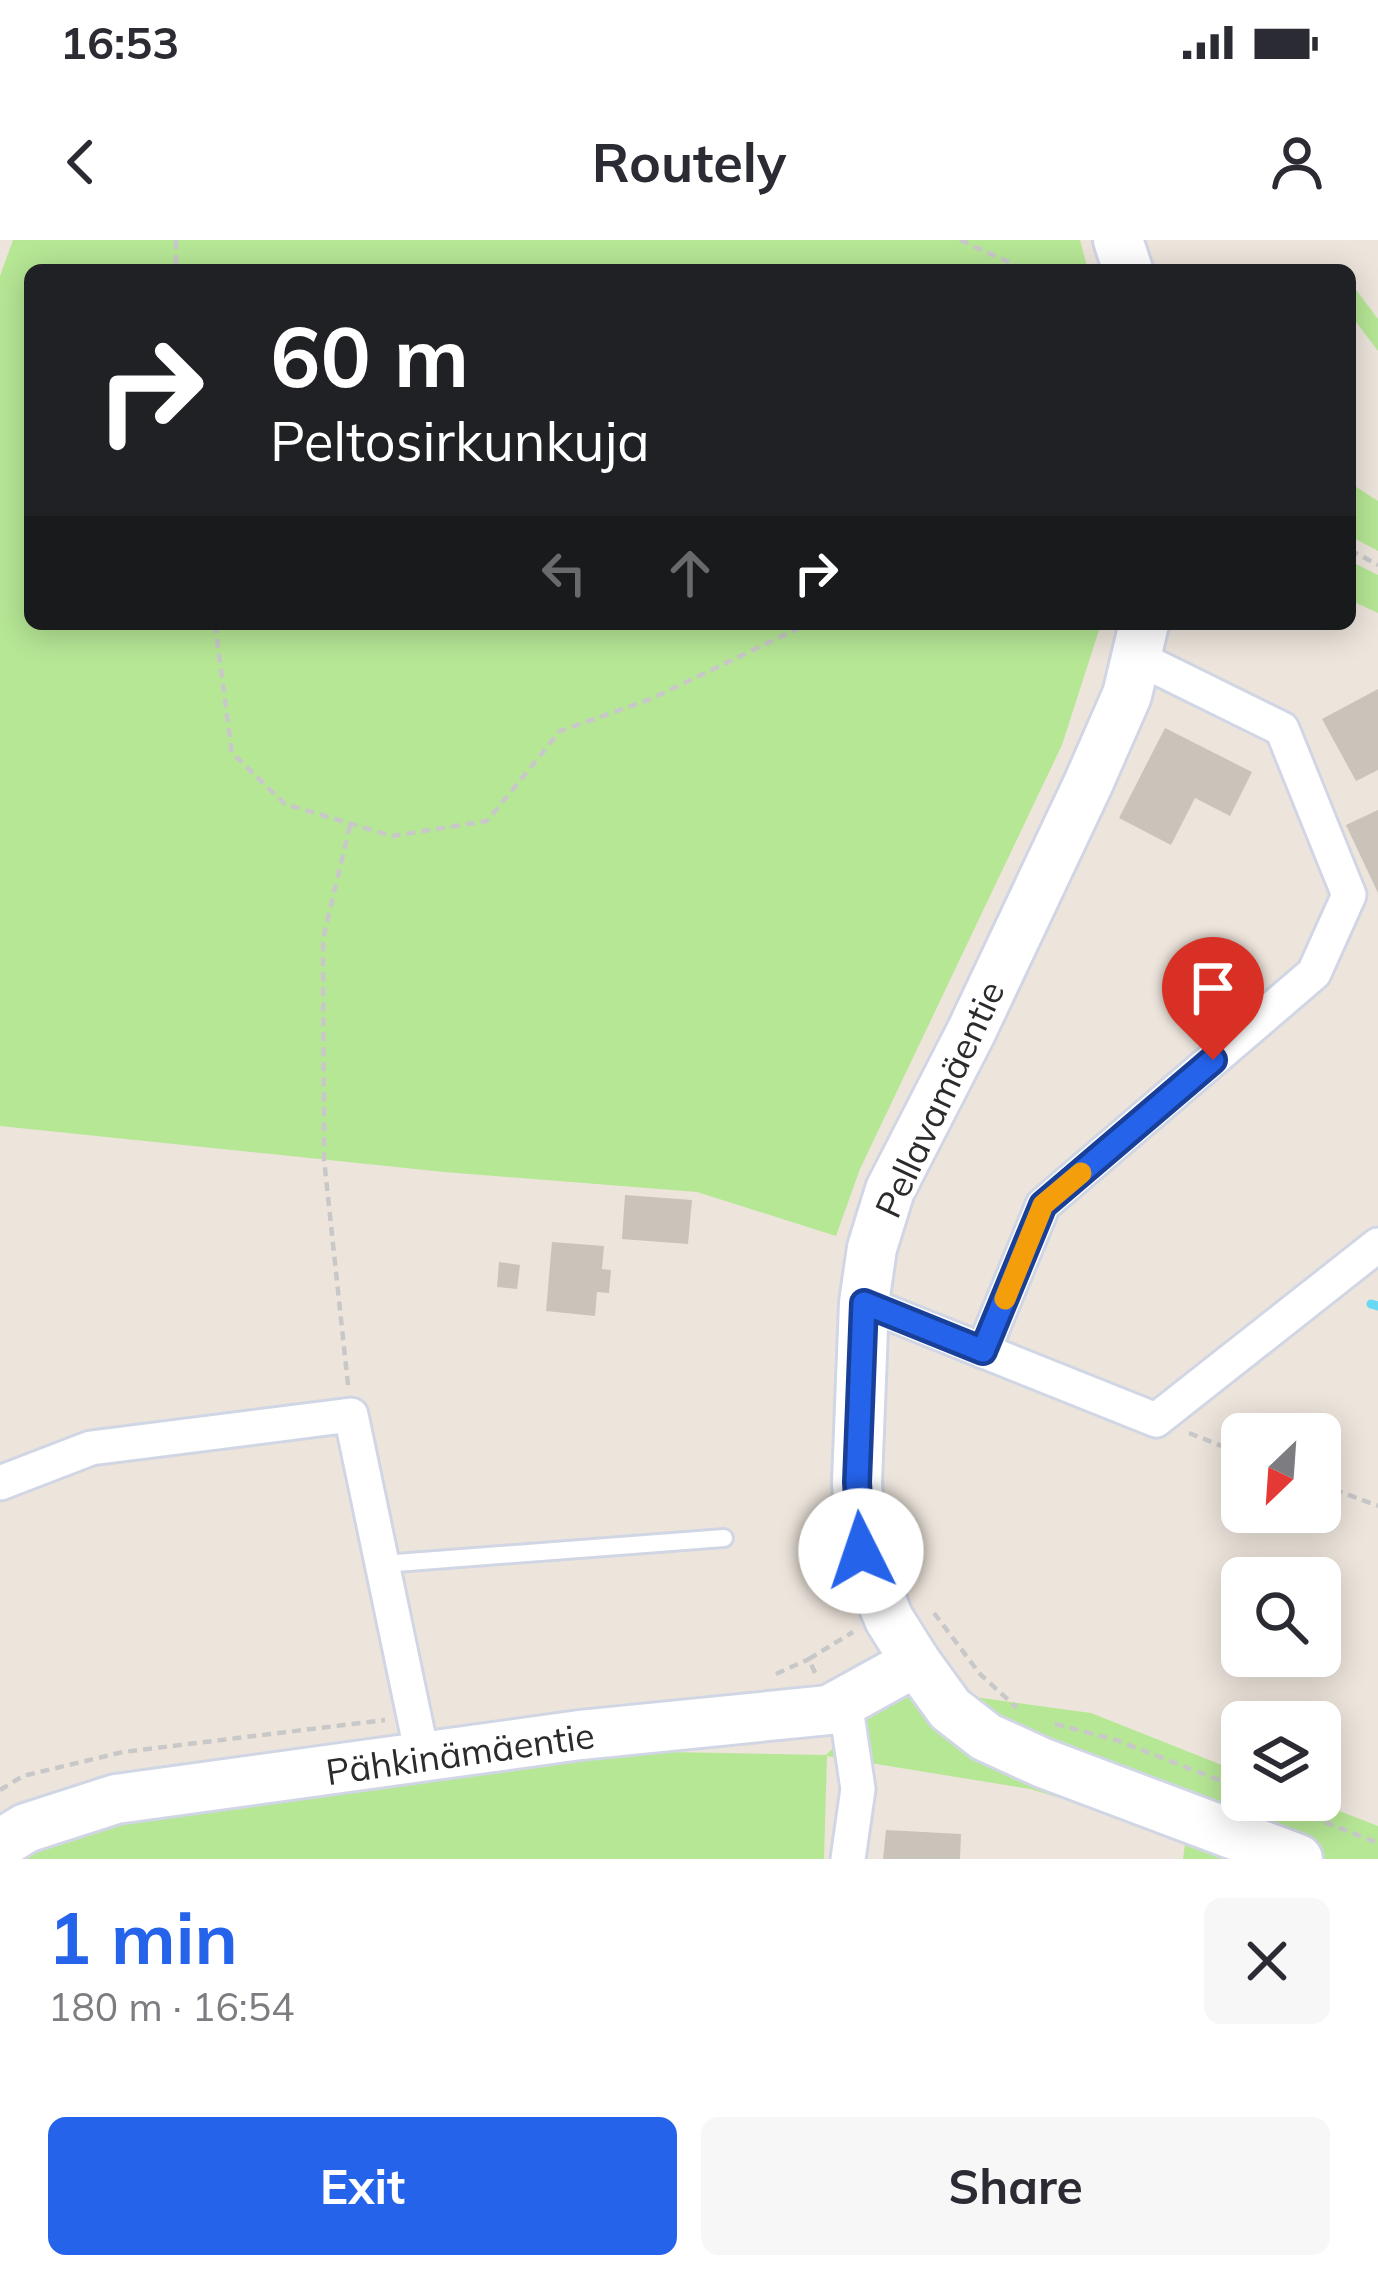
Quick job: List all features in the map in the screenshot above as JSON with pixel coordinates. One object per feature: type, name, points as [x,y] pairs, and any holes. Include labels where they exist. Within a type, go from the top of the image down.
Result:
[{"type":"street","name":"Pellavamäentie","points":[[1140,640],[1127,695],[1088,784],[890,1190],[872,1248],[864,1303],[857,1482],[861,1551],[889,1619],[916,1662],[950,1709],[986,1737],[1298,1859]]},
{"type":"street","points":[[983,1351],[1043,1205],[1314,973],[1349,895],[1282,729],[1140,640]]},
{"type":"street","points":[[864,1303],[1156,1420],[1378,1245]]},
{"type":"street","points":[[0,1483],[91,1448],[351,1415],[423,1759]]},
{"type":"street","name":"Pähkinämäentie","points":[[0,1844],[26,1828],[116,1799],[580,1735],[829,1711],[916,1662]]},
{"type":"street","points":[[845,1701],[858,1789],[848,1859]]},
{"type":"lane","points":[[383,1564],[724,1538]]},
{"type":"path","points":[[961,240],[1013,264]]},
{"type":"path","points":[[216,630],[232,753],[285,804],[392,836],[487,821],[560,730],[651,700],[795,630]]},
{"type":"path","points":[[350,823],[322,939],[324,1160],[351,1415]]},
{"type":"path","points":[[1156,1420],[1221,1446]]},
{"type":"path","points":[[1341,1492],[1378,1506]]},
{"type":"path","points":[[889,1619],[926,1603],[980,1674],[1030,1714]]},
{"type":"path","points":[[1043,1720],[1116,1740],[1221,1782]]},
{"type":"path","points":[[1322,1821],[1378,1843]]},
{"type":"green space","points":[[13,240],[1080,240],[1086,264],[24,264],[24,630],[1099,630],[1062,745],[860,1169],[836,1236],[697,1192],[444,1172],[0,1126],[0,276]]},
{"type":"green space","points":[[1356,290],[1378,319],[1378,351],[1356,322]]},
{"type":"green space","points":[[1356,487],[1378,501],[1378,551],[1356,539]]},
{"type":"green space","points":[[1356,564],[1378,575],[1378,613],[1356,603]]},
{"type":"green space","points":[[874,1683],[1091,1713],[1221,1765],[1221,1821],[1341,1821],[1341,1812],[1378,1826],[1378,1859],[1183,1859],[1186,1836],[1030,1789],[827,1756],[824,1859],[14,1859],[73,1830],[141,1812],[612,1751],[826,1755],[869,1714]]},
{"type":"building","points":[[1378,689],[1378,770],[1356,781],[1322,719]]},
{"type":"building","points":[[1165,728],[1252,772],[1230,816],[1195,798],[1171,845],[1119,818]]},
{"type":"building","points":[[1378,810],[1378,893],[1346,825]]},
{"type":"building","points":[[625,1195],[692,1200],[688,1244],[622,1239]]},
{"type":"building","points":[[552,1242],[604,1246],[602,1269],[611,1270],[609,1293],[597,1292],[595,1316],[546,1311]]},
{"type":"building","points":[[499,1262],[520,1265],[517,1289],[497,1287]]},
{"type":"building","points":[[886,1830],[961,1834],[960,1859],[883,1859]]},
{"type":"waterway","points":[[1371,1304],[1378,1306]]},
{"type":"slow traffic","points":[[1005,1299],[1043,1205],[1081,1173]]},
{"type":"route","points":[[861,1551],[857,1482],[864,1303],[983,1351],[1043,1205],[1213,1060]]}]
